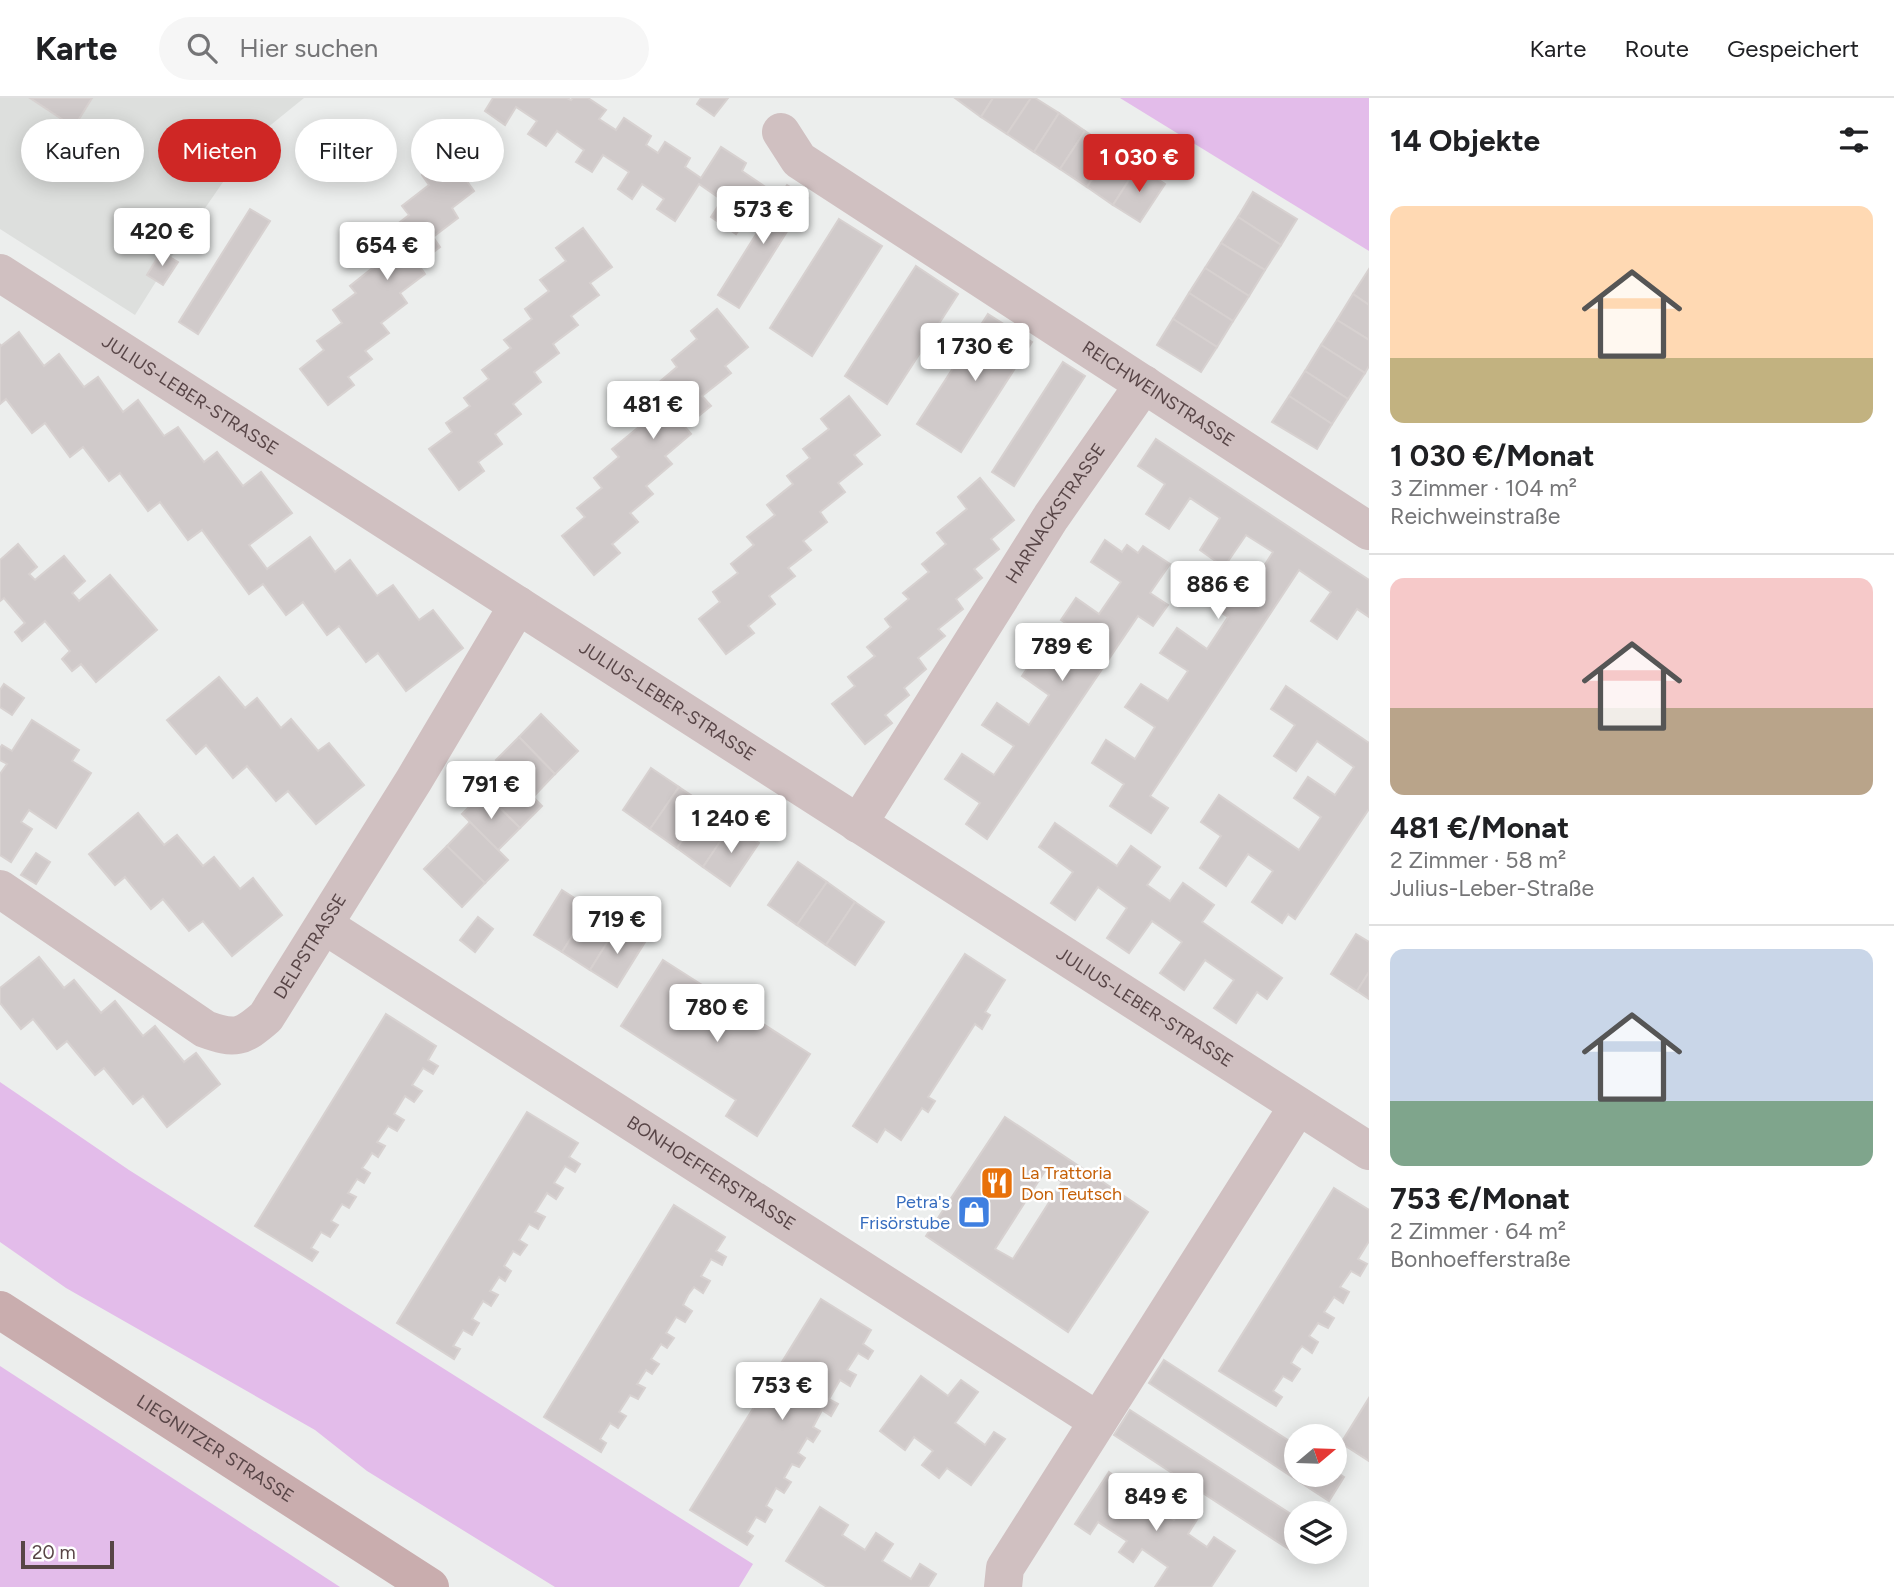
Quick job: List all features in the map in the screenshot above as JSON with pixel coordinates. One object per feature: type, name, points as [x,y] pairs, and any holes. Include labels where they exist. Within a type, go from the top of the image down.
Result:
[{"type":"main road","name":"LIEGNITZER STRASSE","points":[[0,1310],[430,1587]]},
{"type":"street","name":"REICHWEINSTRASSE","points":[[781,132],[799,160],[1369,531]]},
{"type":"street","name":"JULIUS-LEBER-STRASSE","points":[[0,273],[1369,1151]]},
{"type":"street","name":"HARNACKSTRASSE","points":[[858,824],[1051,517],[1144,384]]},
{"type":"street","name":"DELPSTRASSE","points":[[0,889],[205,1029],[227,1037],[249,1032],[266,1017],[324,925],[518,605]]},
{"type":"street","name":"BONHOEFFERSTRASSE","points":[[324,925],[1098,1420]]},
{"type":"street","points":[[1003,1587],[1005,1568],[1298,1105]]},
{"type":"shaded area","points":[[0,98],[304,98],[278,119],[158,119],[158,182],[223,182],[135,315],[0,229]]},
{"type":"shaded area","points":[[1120,98],[1369,98],[1369,251]]},
{"type":"shaded area","points":[[0,1082],[129,1170],[753,1564],[739,1587],[555,1587],[367,1471],[315,1430],[66,1288],[0,1242]]},
{"type":"shaded area","points":[[0,1366],[340,1587],[0,1587]]},
{"type":"building","points":[[30,98],[92,98],[79,119],[62,119]]},
{"type":"building","points":[[493,98],[588,98],[606,110],[599,119],[616,130],[624,118],[651,136],[646,145],[658,153],[665,142],[690,158],[685,167],[701,178],[721,147],[746,163],[742,171],[767,188],[736,234],[711,217],[722,200],[699,184],[675,221],[657,209],[664,199],[642,184],[632,199],[618,189],[629,172],[603,155],[592,172],[576,162],[584,150],[557,131],[546,146],[528,134],[537,121],[516,107],[505,125],[504,119],[496,119],[485,111]]},
{"type":"building","points":[[701,98],[728,98],[714,116],[697,104]]},
{"type":"building","points":[[955,98],[993,98],[981,117]]},
{"type":"building","points":[[993,98],[1031,98],[1007,134],[981,117]]},
{"type":"building","points":[[1031,98],[1059,113],[1034,152],[1007,134]]},
{"type":"building","points":[[1059,113],[1085,131],[1060,169],[1034,152]]},
{"type":"building","points":[[1085,131],[1112,149],[1087,187],[1060,169]]},
{"type":"building","points":[[1112,149],[1138,166],[1113,205],[1087,187]]},
{"type":"building","points":[[1138,166],[1165,184],[1140,222],[1113,205]]},
{"type":"building","points":[[427,182],[468,182],[474,191],[452,208],[458,218],[433,237],[440,247],[418,264],[425,274],[400,293],[407,303],[381,323],[389,333],[365,351],[372,359],[348,377],[354,385],[328,405],[300,369],[324,350],[317,341],[342,323],[333,310],[356,293],[350,286],[375,266],[369,259],[392,241],[386,233],[409,215],[402,206],[429,185]]},
{"type":"building","points":[[787,185],[808,198],[739,308],[718,295]]},
{"type":"building","points":[[1253,192],[1297,219],[1281,245],[1238,217]]},
{"type":"building","points":[[250,209],[270,221],[198,334],[179,322]]},
{"type":"building","points":[[1238,217],[1281,245],[1265,270],[1221,243]]},
{"type":"building","points":[[839,219],[882,246],[812,356],[770,328]]},
{"type":"building","points":[[583,228],[612,267],[590,283],[599,295],[571,316],[578,325],[553,344],[559,353],[534,372],[541,382],[513,404],[521,414],[495,434],[502,444],[478,462],[484,471],[459,490],[429,449],[452,432],[446,423],[470,406],[464,398],[489,379],[482,370],[511,348],[504,340],[532,319],[525,309],[549,291],[540,280],[566,261],[556,248]]},
{"type":"building","points":[[1221,243],[1265,270],[1249,296],[1205,268]]},
{"type":"building","points":[[161,252],[178,262],[163,285],[147,275]]},
{"type":"building","points":[[916,266],[958,294],[887,404],[845,376]]},
{"type":"building","points":[[1205,268],[1249,296],[1233,321],[1189,293]]},
{"type":"building","points":[[1369,269],[1369,305],[1353,294]]},
{"type":"building","points":[[1189,293],[1233,321],[1217,347],[1173,319]]},
{"type":"building","points":[[1353,294],[1369,305],[1369,340],[1337,320]]},
{"type":"building","points":[[717,309],[748,347],[725,366],[731,373],[702,396],[711,406],[685,427],[691,434],[665,456],[672,464],[646,486],[653,494],[630,513],[638,522],[612,544],[620,553],[594,575],[562,536],[585,517],[577,508],[602,488],[594,478],[619,457],[612,449],[640,426],[632,418],[658,397],[651,389],[677,367],[672,360],[697,339],[691,331]]},
{"type":"building","points":[[988,314],[1032,342],[961,452],[917,424]]},
{"type":"building","points":[[1173,319],[1217,347],[1201,372],[1157,345]]},
{"type":"building","points":[[1337,320],[1369,340],[1369,366],[1365,373],[1321,345]]},
{"type":"building","points":[[19,332],[44,366],[59,354],[84,387],[98,377],[123,412],[138,400],[164,436],[178,427],[204,462],[217,452],[243,486],[261,472],[292,513],[249,545],[267,569],[310,537],[335,572],[350,560],[377,596],[393,585],[419,620],[433,610],[463,648],[406,691],[378,653],[366,662],[339,626],[327,635],[303,602],[286,615],[263,584],[249,594],[202,530],[188,540],[160,502],[148,511],[120,473],[109,481],[83,447],[70,457],[45,423],[32,433],[6,399],[0,404],[0,344],[1,346]]},
{"type":"building","points":[[1321,345],[1365,373],[1348,399],[1305,371]]},
{"type":"building","points":[[1063,362],[1085,376],[1014,486],[992,472]]},
{"type":"building","points":[[1305,371],[1348,399],[1332,424],[1289,396]]},
{"type":"building","points":[[849,396],[880,435],[854,455],[862,464],[838,483],[845,492],[820,512],[827,522],[803,541],[811,550],[788,568],[795,576],[769,596],[775,604],[748,626],[754,633],[726,654],[699,619],[720,602],[713,592],[738,573],[731,564],[754,545],[747,537],[775,515],[767,505],[793,484],[787,476],[810,458],[803,449],[829,429],[821,419]]},
{"type":"building","points":[[1289,396],[1332,424],[1317,449],[1272,422]]},
{"type":"building","points":[[1156,439],[1369,580],[1369,617],[1357,609],[1337,639],[1311,621],[1331,592],[1299,570],[1150,796],[1168,808],[1151,833],[1110,806],[1124,784],[1092,763],[1106,740],[1135,759],[1155,727],[1125,707],[1141,684],[1168,701],[1188,671],[1160,653],[1177,628],[1207,649],[1228,617],[1200,599],[1214,577],[1244,597],[1273,552],[1246,535],[1224,567],[1200,550],[1220,518],[1190,498],[1169,529],[1146,514],[1165,484],[1138,466]]},
{"type":"building","points":[[980,478],[1014,520],[991,539],[999,549],[974,569],[982,578],[956,599],[963,609],[938,629],[945,636],[918,658],[926,669],[904,688],[909,695],[885,715],[892,723],[865,744],[832,704],[855,686],[848,677],[875,656],[867,647],[891,627],[885,619],[909,599],[903,593],[929,572],[922,564],[946,544],[937,533],[967,509],[958,497]]},
{"type":"building","points":[[1105,540],[1122,552],[1127,545],[1138,553],[1143,546],[1170,564],[1150,593],[1168,605],[1153,626],[1138,616],[987,839],[966,824],[980,803],[945,779],[962,754],[994,775],[1014,746],[982,725],[997,703],[1029,725],[1049,695],[1022,676],[1039,651],[1065,668],[1086,637],[1061,620],[1076,598],[1099,614],[1121,582],[1091,562]]},
{"type":"building","points":[[18,544],[37,567],[29,574],[35,580],[64,556],[85,581],[72,593],[79,601],[110,575],[157,630],[96,682],[81,664],[72,671],[62,659],[70,651],[45,621],[22,641],[15,632],[25,623],[4,598],[0,601],[0,560]]},
{"type":"building","points":[[219,677],[245,708],[257,698],[281,728],[291,719],[318,751],[329,743],[364,785],[316,824],[288,791],[276,801],[247,766],[233,778],[206,745],[196,754],[167,720]]},
{"type":"building","points":[[4,684],[24,698],[12,715],[0,707],[0,690]]},
{"type":"building","points":[[1286,686],[1369,743],[1369,809],[1295,919],[1288,914],[1282,923],[1252,902],[1273,871],[1248,854],[1226,886],[1200,868],[1221,836],[1201,822],[1219,795],[1299,850],[1321,817],[1294,798],[1308,777],[1335,795],[1354,767],[1317,741],[1296,771],[1274,756],[1295,725],[1271,709]]},
{"type":"building","points":[[541,714],[578,751],[555,774],[519,737]]},
{"type":"building","points":[[32,720],[79,750],[72,761],[91,773],[56,828],[29,810],[21,822],[32,829],[11,862],[0,855],[0,774],[7,764],[0,760],[0,748],[2,745],[12,751]]},
{"type":"building","points":[[519,737],[555,774],[533,797],[496,760]]},
{"type":"building","points":[[651,768],[679,787],[650,829],[623,810]]},
{"type":"building","points":[[506,770],[542,806],[520,828],[484,792]]},
{"type":"building","points":[[679,787],[707,806],[677,848],[650,829]]},
{"type":"building","points":[[484,792],[520,828],[498,850],[462,814]]},
{"type":"building","points":[[707,806],[732,824],[703,867],[677,848]]},
{"type":"building","points":[[138,813],[164,845],[177,835],[203,866],[214,857],[240,889],[253,878],[282,915],[232,956],[203,921],[189,931],[163,899],[151,909],[125,877],[115,885],[89,854]]},
{"type":"building","points":[[470,822],[508,860],[485,883],[447,846]]},
{"type":"building","points":[[1055,823],[1117,866],[1131,846],[1160,867],[1147,885],[1170,901],[1183,883],[1214,905],[1202,922],[1282,978],[1267,999],[1257,992],[1236,1023],[1214,1008],[1234,980],[1205,960],[1184,990],[1160,973],[1182,942],[1152,921],[1129,953],[1107,938],[1127,908],[1098,887],[1075,920],[1051,903],[1073,872],[1039,847]]},
{"type":"building","points":[[732,824],[759,843],[730,886],[703,867]]},
{"type":"building","points":[[447,846],[485,883],[462,907],[424,869]]},
{"type":"building","points":[[36,853],[50,862],[36,884],[21,875]]},
{"type":"building","points":[[798,862],[827,882],[797,925],[768,905]]},
{"type":"building","points":[[827,882],[855,902],[826,945],[797,925]]},
{"type":"building","points":[[562,890],[590,908],[562,952],[534,935]]},
{"type":"building","points":[[855,902],[884,922],[855,965],[826,945]]},
{"type":"building","points":[[590,908],[618,925],[590,970],[562,952]]},
{"type":"building","points":[[478,917],[493,929],[475,952],[460,940]]},
{"type":"building","points":[[618,925],[645,942],[617,987],[590,970]]},
{"type":"building","points":[[1356,934],[1369,942],[1369,972],[1357,991],[1331,974]]},
{"type":"building","points":[[965,954],[1005,980],[985,1012],[990,1015],[982,1029],[975,1024],[928,1097],[935,1101],[928,1112],[922,1108],[901,1140],[885,1129],[877,1142],[853,1126]]},
{"type":"building","points":[[39,957],[64,988],[74,980],[101,1013],[115,1001],[143,1036],[155,1026],[184,1062],[196,1053],[220,1084],[167,1127],[143,1096],[133,1104],[104,1068],[95,1075],[67,1041],[57,1049],[33,1019],[21,1029],[0,1003],[0,988]]},
{"type":"building","points":[[663,960],[810,1054],[757,1136],[726,1116],[736,1100],[621,1026]]},
{"type":"building","points":[[1369,972],[1369,999],[1357,991]]},
{"type":"building","points":[[386,1014],[436,1046],[428,1060],[438,1066],[433,1074],[423,1068],[412,1085],[422,1091],[414,1102],[405,1096],[394,1114],[404,1120],[397,1131],[388,1126],[377,1142],[385,1146],[378,1157],[372,1153],[362,1168],[370,1173],[364,1183],[357,1179],[348,1193],[356,1197],[349,1208],[342,1204],[331,1221],[338,1225],[330,1237],[321,1232],[311,1248],[318,1252],[312,1261],[255,1226]]},
{"type":"building","points":[[527,1112],[578,1143],[569,1157],[580,1164],[575,1172],[565,1166],[554,1183],[563,1188],[556,1199],[547,1193],[535,1212],[545,1217],[538,1229],[529,1224],[519,1240],[527,1245],[520,1255],[513,1251],[504,1266],[511,1271],[505,1281],[499,1277],[490,1291],[498,1295],[491,1306],[483,1301],[472,1319],[479,1323],[472,1335],[463,1330],[453,1346],[460,1349],[454,1359],[397,1323]]},
{"type":"building","points":[[1005,1117],[1148,1212],[1068,1332],[926,1236]],"holes":[[[1045,1171],[1062,1182],[1013,1259],[995,1249]]]},
{"type":"building","points":[[1334,1188],[1369,1210],[1369,1241],[1358,1259],[1367,1264],[1360,1276],[1351,1271],[1340,1287],[1349,1292],[1343,1303],[1334,1297],[1324,1312],[1334,1318],[1328,1328],[1318,1323],[1309,1336],[1318,1342],[1312,1353],[1302,1346],[1296,1354],[1291,1363],[1300,1369],[1292,1381],[1283,1376],[1273,1391],[1282,1397],[1276,1406],[1219,1371]]},
{"type":"building","points":[[674,1205],[725,1237],[716,1251],[726,1257],[722,1265],[711,1259],[701,1276],[710,1281],[703,1293],[694,1287],[688,1295],[683,1305],[692,1311],[685,1322],[676,1317],[666,1333],[674,1338],[667,1348],[661,1344],[651,1359],[659,1364],[652,1374],[646,1370],[637,1384],[645,1388],[638,1399],[630,1395],[619,1412],[626,1416],[618,1428],[610,1423],[600,1439],[606,1443],[601,1452],[544,1417]]},
{"type":"building","points":[[821,1299],[871,1330],[863,1344],[873,1351],[868,1359],[858,1353],[847,1370],[856,1375],[850,1386],[840,1380],[829,1399],[838,1404],[831,1416],[822,1410],[813,1427],[820,1431],[813,1442],[807,1438],[798,1453],[805,1458],[799,1467],[792,1464],[784,1478],[791,1482],[784,1493],[776,1488],[766,1506],[772,1510],[765,1522],[756,1517],[747,1532],[753,1536],[747,1545],[690,1510]]},
{"type":"building","points":[[1164,1360],[1284,1438],[1284,1472],[1149,1383]]},
{"type":"building","points":[[921,1376],[948,1396],[961,1380],[978,1392],[955,1423],[985,1445],[994,1432],[1005,1439],[971,1485],[947,1468],[939,1478],[922,1465],[933,1451],[914,1437],[905,1450],[880,1431]]},
{"type":"building","points":[[1369,1398],[1369,1461],[1348,1448],[1348,1432]]},
{"type":"building","points":[[1130,1410],[1284,1510],[1284,1546],[1114,1435]]},
{"type":"building","points":[[1109,1472],[1133,1489],[1141,1477],[1160,1489],[1150,1505],[1174,1520],[1186,1502],[1201,1513],[1188,1534],[1207,1547],[1214,1537],[1235,1551],[1211,1587],[1155,1587],[1168,1567],[1142,1549],[1133,1562],[1119,1552],[1127,1541],[1098,1522],[1090,1534],[1075,1524]]},
{"type":"building","points":[[1309,1488],[1337,1488],[1329,1501]]},
{"type":"building","points":[[820,1507],[848,1525],[842,1535],[865,1550],[876,1533],[893,1544],[882,1561],[911,1579],[920,1564],[936,1574],[928,1587],[827,1587],[786,1561]]},
{"type":"place","name":"La Trattoria Don Teutsch","points":[[997,1183]]},
{"type":"place","name":"Petra's Frisörstube","points":[[974,1212]]}]
